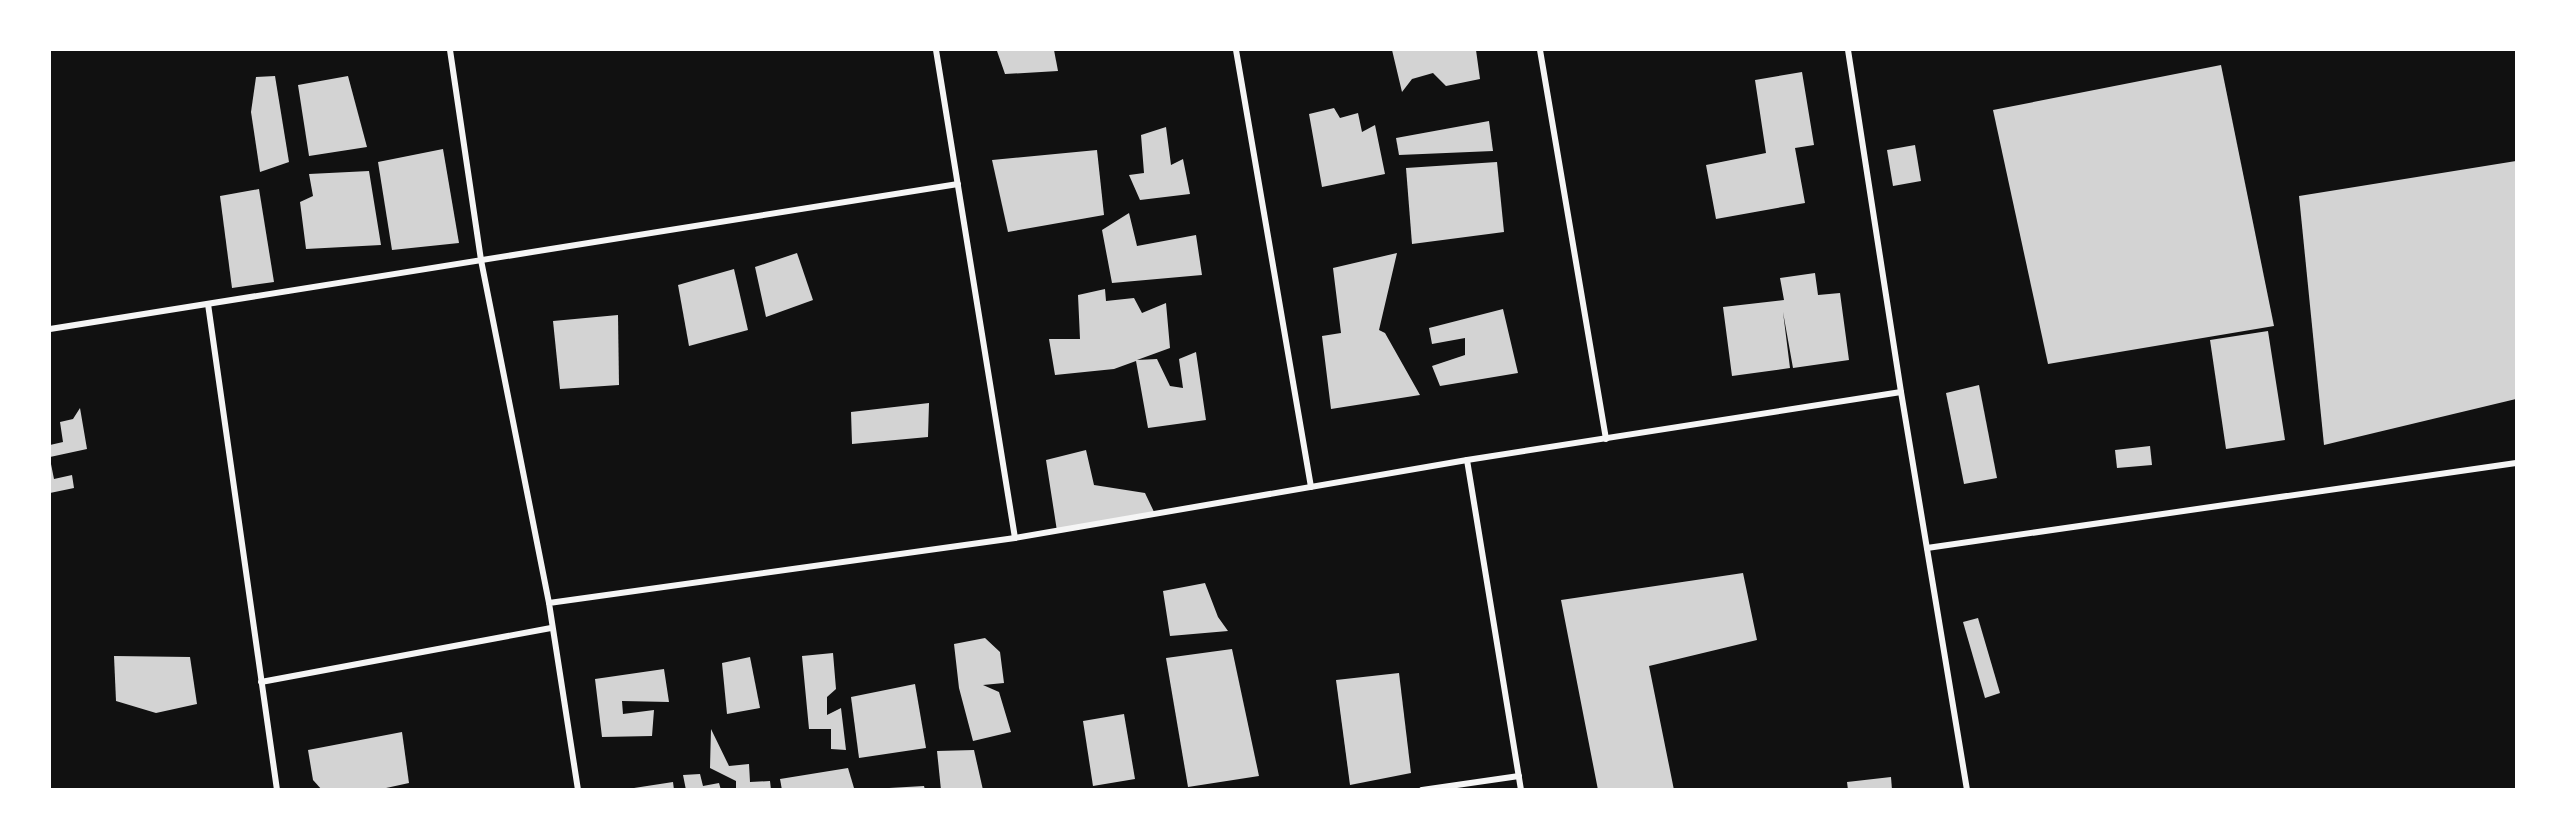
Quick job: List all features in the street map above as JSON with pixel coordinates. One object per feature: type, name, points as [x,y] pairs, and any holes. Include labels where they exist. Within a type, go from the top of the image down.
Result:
[{"type":"street","points":[[450,50],[481,260],[549,603],[551,628],[578,789]]},
{"type":"street","points":[[936,50],[1016,538]]},
{"type":"street","points":[[1236,50],[1311,487]]},
{"type":"street","points":[[1540,50],[1606,439]]},
{"type":"street","points":[[1848,50],[1901,392],[1968,789]]},
{"type":"street","points":[[50,329],[958,184]]},
{"type":"street","points":[[208,304],[277,789]]},
{"type":"street","points":[[549,603],[1016,538],[1467,460],[1901,392]]},
{"type":"street","points":[[1467,460],[1521,789]]},
{"type":"street","points":[[1927,548],[2517,463]]},
{"type":"street","points":[[261,682],[551,628]]},
{"type":"street","points":[[1422,789],[1519,776]]},
{"type":"building","points":[[1054,50],[1058,71],[1005,74],[997,51]]},
{"type":"building","points":[[1392,50],[1476,50],[1480,79],[1446,86],[1433,73],[1412,79],[1402,92]]},
{"type":"building","points":[[2221,65],[2274,326],[2048,364],[1993,110]]},
{"type":"building","points":[[1802,72],[1814,145],[1795,148],[1805,203],[1716,219],[1706,165],[1766,153],[1755,80]]},
{"type":"building","points":[[275,76],[289,162],[260,172],[251,112],[256,77]]},
{"type":"building","points":[[348,76],[367,147],[309,156],[298,85]]},
{"type":"building","points":[[1334,108],[1340,118],[1358,113],[1362,132],[1375,125],[1385,174],[1322,187],[1309,114]]},
{"type":"building","points":[[1489,121],[1493,151],[1399,155],[1396,138]]},
{"type":"building","points":[[1166,127],[1171,165],[1183,159],[1190,194],[1140,200],[1129,175],[1144,173],[1141,135]]},
{"type":"building","points":[[1915,145],[1921,181],[1893,186],[1887,150]]},
{"type":"building","points":[[443,149],[459,243],[392,250],[378,162]]},
{"type":"building","points":[[1097,150],[1104,215],[1008,232],[992,160]]},
{"type":"building","points":[[2516,161],[2516,399],[2324,445],[2299,196]]},
{"type":"building","points":[[1497,162],[1504,232],[1412,244],[1406,168]]},
{"type":"building","points":[[369,171],[381,245],[306,249],[300,202],[313,196],[309,174]]},
{"type":"building","points":[[259,189],[274,282],[232,288],[220,196]]},
{"type":"building","points":[[1129,213],[1137,246],[1196,235],[1202,275],[1112,283],[1102,230]]},
{"type":"building","points":[[797,253],[813,300],[766,317],[755,267]]},
{"type":"building","points":[[1397,253],[1379,330],[1385,333],[1420,395],[1331,409],[1322,336],[1341,333],[1333,268]]},
{"type":"building","points":[[734,269],[748,330],[689,346],[678,285]]},
{"type":"building","points":[[1815,273],[1818,295],[1840,293],[1849,360],[1793,368],[1783,312],[1790,368],[1732,376],[1723,307],[1784,300],[1780,278]]},
{"type":"building","points":[[1105,289],[1106,301],[1134,298],[1142,313],[1166,303],[1170,348],[1137,360],[1157,359],[1170,386],[1183,388],[1179,359],[1196,352],[1206,420],[1148,428],[1136,361],[1114,369],[1055,375],[1049,339],[1080,339],[1078,295]]},
{"type":"building","points":[[1503,309],[1518,373],[1440,386],[1432,366],[1465,355],[1465,338],[1432,344],[1429,328]]},
{"type":"building","points":[[618,315],[619,385],[560,389],[553,321]]},
{"type":"building","points":[[2268,331],[2285,440],[2226,449],[2210,340]]},
{"type":"building","points":[[1979,385],[1997,478],[1964,484],[1946,393]]},
{"type":"building","points":[[929,403],[928,437],[852,444],[851,412]]},
{"type":"building","points":[[80,408],[87,449],[50,457],[50,445],[63,442],[60,422],[73,419]]},
{"type":"building","points":[[2150,446],[2152,465],[2117,468],[2115,450]]},
{"type":"building","points":[[1086,450],[1094,485],[1145,493],[1155,514],[1057,531],[1046,460]]},
{"type":"building","points":[[50,459],[54,479],[72,475],[74,488],[50,493]]},
{"type":"building","points":[[1743,573],[1757,640],[1649,666],[1674,790],[1598,790],[1561,600]]},
{"type":"building","points":[[1205,583],[1218,617],[1228,631],[1170,636],[1163,591]]},
{"type":"building","points":[[1978,618],[2000,693],[1985,698],[1963,622]]},
{"type":"building","points":[[985,638],[1000,652],[1004,683],[983,685],[999,692],[1011,732],[973,741],[959,688],[954,644]]},
{"type":"building","points":[[1232,649],[1259,776],[1188,787],[1166,658]]},
{"type":"building","points":[[833,653],[836,689],[827,697],[827,715],[841,708],[846,750],[831,749],[831,729],[809,729],[802,656]]},
{"type":"building","points":[[114,656],[190,657],[197,704],[156,713],[116,701]]},
{"type":"building","points":[[750,657],[760,708],[727,714],[722,663]]},
{"type":"building","points":[[664,669],[669,702],[622,701],[623,714],[654,710],[652,736],[602,737],[595,679]]},
{"type":"building","points":[[1399,673],[1411,773],[1350,785],[1336,680]]},
{"type":"building","points":[[915,684],[926,748],[859,758],[851,697]]},
{"type":"building","points":[[1124,714],[1135,779],[1093,786],[1083,721]]},
{"type":"building","points":[[711,729],[729,766],[749,764],[750,782],[770,781],[771,790],[736,790],[736,781],[710,768]]},
{"type":"building","points":[[402,732],[409,783],[377,790],[322,790],[313,780],[308,750]]},
{"type":"building","points":[[974,750],[983,790],[941,790],[937,751]]},
{"type":"building","points":[[848,768],[854,788],[782,790],[780,779]]},
{"type":"building","points":[[700,774],[703,786],[719,783],[721,790],[686,790],[683,775]]},
{"type":"building","points":[[1891,777],[1892,790],[1848,790],[1847,782]]},
{"type":"building","points":[[673,782],[674,790],[634,790],[634,788]]},
{"type":"building","points":[[924,786],[925,790],[889,790],[889,788]]}]
